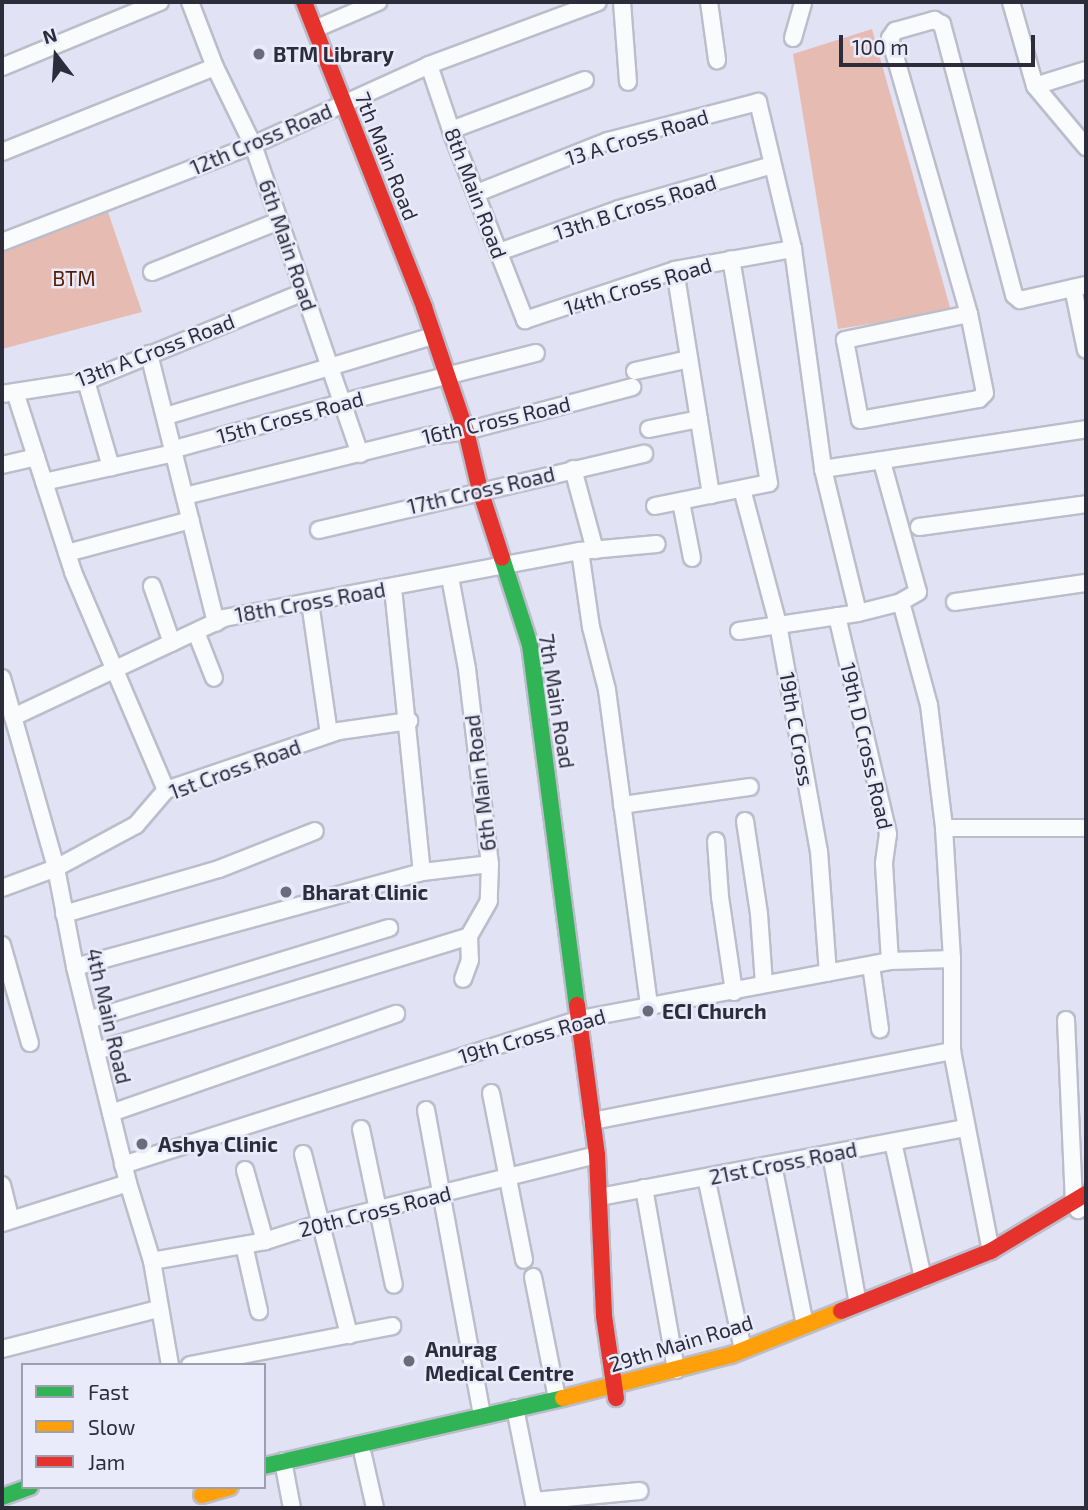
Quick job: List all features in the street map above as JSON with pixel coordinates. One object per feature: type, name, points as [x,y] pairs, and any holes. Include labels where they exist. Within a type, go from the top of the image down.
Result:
[{"type":"main road","name":"7th Main Road","points":[[304,2],[447,375],[466,431],[480,490],[530,645],[597,1154],[604,1317],[615,1392]]},
{"type":"main road","name":"29th Main Road","points":[[266,1477],[284,1467],[482,1415],[517,1414],[556,1398],[615,1392],[743,1349],[991,1251],[1081,1203]]},
{"type":"main road","name":"29th Main Road","points":[[266,1465],[284,1467],[363,1455],[517,1414],[722,1370],[993,1261],[1081,1203]]},
{"type":"main road","points":[[2,1497],[24,1489]]},
{"type":"main road","points":[[202,1497],[224,1489]]},
{"type":"street","points":[[2,66],[160,2]]},
{"type":"street","name":"6th Main Road","points":[[190,2],[215,67],[253,145],[360,454]]},
{"type":"street","points":[[315,29],[378,2]]},
{"type":"street","name":"12th Cross Road","points":[[2,242],[253,145],[429,65],[598,2]]},
{"type":"street","points":[[622,2],[628,82]]},
{"type":"street","points":[[709,2],[717,60]]},
{"type":"street","points":[[793,38],[803,2]]},
{"type":"street","points":[[1011,2],[1035,86],[1086,147]]},
{"type":"street","points":[[969,314],[845,340],[860,420],[983,396],[985,389],[969,314],[890,38],[895,31],[934,20],[942,24],[1014,295],[1020,300],[1080,286],[1086,350]]},
{"type":"street","name":"8th Main Road","points":[[429,65],[451,130],[525,320]]},
{"type":"street","points":[[2,152],[215,67]]},
{"type":"street","points":[[1035,86],[1086,70]]},
{"type":"street","points":[[451,130],[585,80]]},
{"type":"street","name":"13 A Cross Road","points":[[477,193],[608,141],[758,102],[772,165]]},
{"type":"street","points":[[772,165],[793,249],[822,469],[858,612]]},
{"type":"street","name":"13th B Cross Road","points":[[499,252],[619,209],[772,165]]},
{"type":"street","points":[[152,272],[279,221]]},
{"type":"street","name":"14th Cross Road","points":[[525,320],[675,270],[793,249]]},
{"type":"street","points":[[656,506],[769,483],[731,259]]},
{"type":"street","points":[[675,270],[711,495]]},
{"type":"street","name":"13th A Cross Road","points":[[8,393],[86,381],[304,292]]},
{"type":"street","points":[[166,416],[433,336]]},
{"type":"street","name":"15th Cross Road","points":[[44,482],[169,454],[175,449],[344,402],[536,353]]},
{"type":"street","points":[[149,354],[175,449],[216,623]]},
{"type":"street","name":"16th Cross Road","points":[[185,496],[428,436],[466,431],[634,379],[689,359]]},
{"type":"street","points":[[86,381],[111,467]]},
{"type":"street","points":[[8,393],[36,457],[67,553],[112,670],[166,790]]},
{"type":"street","points":[[649,429],[699,419]]},
{"type":"street","points":[[822,469],[1086,429]]},
{"type":"street","name":"17th Cross Road","points":[[319,530],[480,490],[644,454]]},
{"type":"street","points":[[2,466],[36,457]]},
{"type":"street","points":[[739,631],[858,612],[901,602],[918,592],[881,462]]},
{"type":"street","points":[[573,469],[588,550],[591,627],[607,690],[649,1006]]},
{"type":"street","name":"19th C Cross","points":[[742,489],[778,624],[819,851],[828,973]]},
{"type":"street","points":[[681,502],[692,558]]},
{"type":"street","points":[[919,527],[1086,504]]},
{"type":"street","points":[[67,553],[191,520]]},
{"type":"street","name":"18th Cross Road","points":[[10,729],[112,670],[224,618],[450,578],[588,550],[657,544]]},
{"type":"street","name":"6th Main Road","points":[[450,578],[467,669],[490,864],[489,901],[469,936]]},
{"type":"street","points":[[954,602],[1086,583]]},
{"type":"street","points":[[152,586],[172,643]]},
{"type":"street","points":[[393,587],[409,721],[422,872]]},
{"type":"street","points":[[310,602],[329,734]]},
{"type":"street","points":[[901,602],[929,705],[944,828],[952,958],[952,1051],[991,1251]]},
{"type":"street","name":"19th D Cross Road","points":[[837,616],[888,834],[884,863],[890,961]]},
{"type":"street","points":[[196,632],[214,678]]},
{"type":"street","name":"4th Main Road","points":[[2,678],[10,729],[56,868],[75,967],[123,1165],[152,1261],[158,1309],[170,1363]]},
{"type":"street","name":"1st Cross Road","points":[[2,888],[56,868],[136,825],[166,790],[329,734],[409,721]]},
{"type":"street","points":[[622,805],[750,787]]},
{"type":"street","points":[[746,821],[759,914],[764,984]]},
{"type":"street","points":[[944,828],[1086,828]]},
{"type":"street","points":[[64,914],[219,869],[315,831]]},
{"type":"street","points":[[716,841],[720,897],[734,992]]},
{"type":"street","points":[[75,967],[422,872],[490,864]]},
{"type":"street","points":[[88,1020],[389,928]]},
{"type":"street","points":[[96,1051],[469,936],[470,960],[463,979]]},
{"type":"street","points":[[2,945],[30,1043]]},
{"type":"street","name":"19th Cross Road","points":[[123,1165],[580,1019],[890,961],[952,958]]},
{"type":"street","points":[[871,965],[880,1028]]},
{"type":"street","points":[[111,1113],[396,1014]]},
{"type":"street","points":[[1066,1020],[1081,1203]]},
{"type":"street","points":[[592,1121],[952,1051]]},
{"type":"street","points":[[491,1093],[524,1260]]},
{"type":"street","points":[[426,1110],[482,1415]]},
{"type":"street","name":"21st Cross Road","points":[[600,1197],[965,1128]]},
{"type":"street","points":[[361,1129],[381,1210],[394,1285]]},
{"type":"street","points":[[893,1142],[923,1279]]},
{"type":"street","points":[[303,1154],[349,1335]]},
{"type":"street","name":"20th Cross Road","points":[[152,1261],[265,1241],[322,1223],[597,1154]]},
{"type":"street","points":[[831,1154],[858,1304]]},
{"type":"street","points":[[773,1165],[805,1325]]},
{"type":"street","points":[[245,1170],[265,1241]]},
{"type":"street","points":[[706,1177],[743,1349]]},
{"type":"street","points":[[2,1185],[6,1221],[128,1183]]},
{"type":"street","points":[[644,1188],[676,1370]]},
{"type":"street","points":[[244,1245],[259,1311]]},
{"type":"street","points":[[533,1277],[556,1398]]},
{"type":"street","points":[[2,1349],[158,1309]]},
{"type":"street","points":[[201,1363],[392,1326]]},
{"type":"street","points":[[517,1414],[534,1505],[640,1491]]},
{"type":"street","points":[[363,1455],[375,1508]]},
{"type":"street","points":[[284,1467],[292,1508]]},
{"type":"green space","points":[[872,29],[951,311],[838,329],[793,54]]},
{"type":"green space","name":"BTM","points":[[108,212],[142,312],[2,349],[2,251]]},
{"type":"traffic: fast","points":[[502,558],[530,645],[577,1005]]},
{"type":"traffic: fast","points":[[266,1466],[563,1398]]},
{"type":"traffic: fast","points":[[2,1497],[24,1489]]},
{"type":"traffic: slow","points":[[563,1398],[731,1355],[841,1311]]},
{"type":"traffic: slow","points":[[202,1495],[223,1489]]},
{"type":"traffic: jam","points":[[304,2],[424,307],[466,431],[480,490],[502,558]]},
{"type":"traffic: jam","points":[[577,1005],[597,1155],[604,1316],[616,1398]]},
{"type":"traffic: jam","points":[[841,1311],[991,1251],[1086,1194]]},
{"type":"place","name":"BTM Library","points":[[259,54]]},
{"type":"place","name":"Bharat Clinic","points":[[286,892]]},
{"type":"place","name":"ECI Church","points":[[648,1011]]},
{"type":"place","name":"Ashya Clinic","points":[[142,1144]]},
{"type":"place","name":"Anurag Medical Centre","points":[[409,1361]]}]
